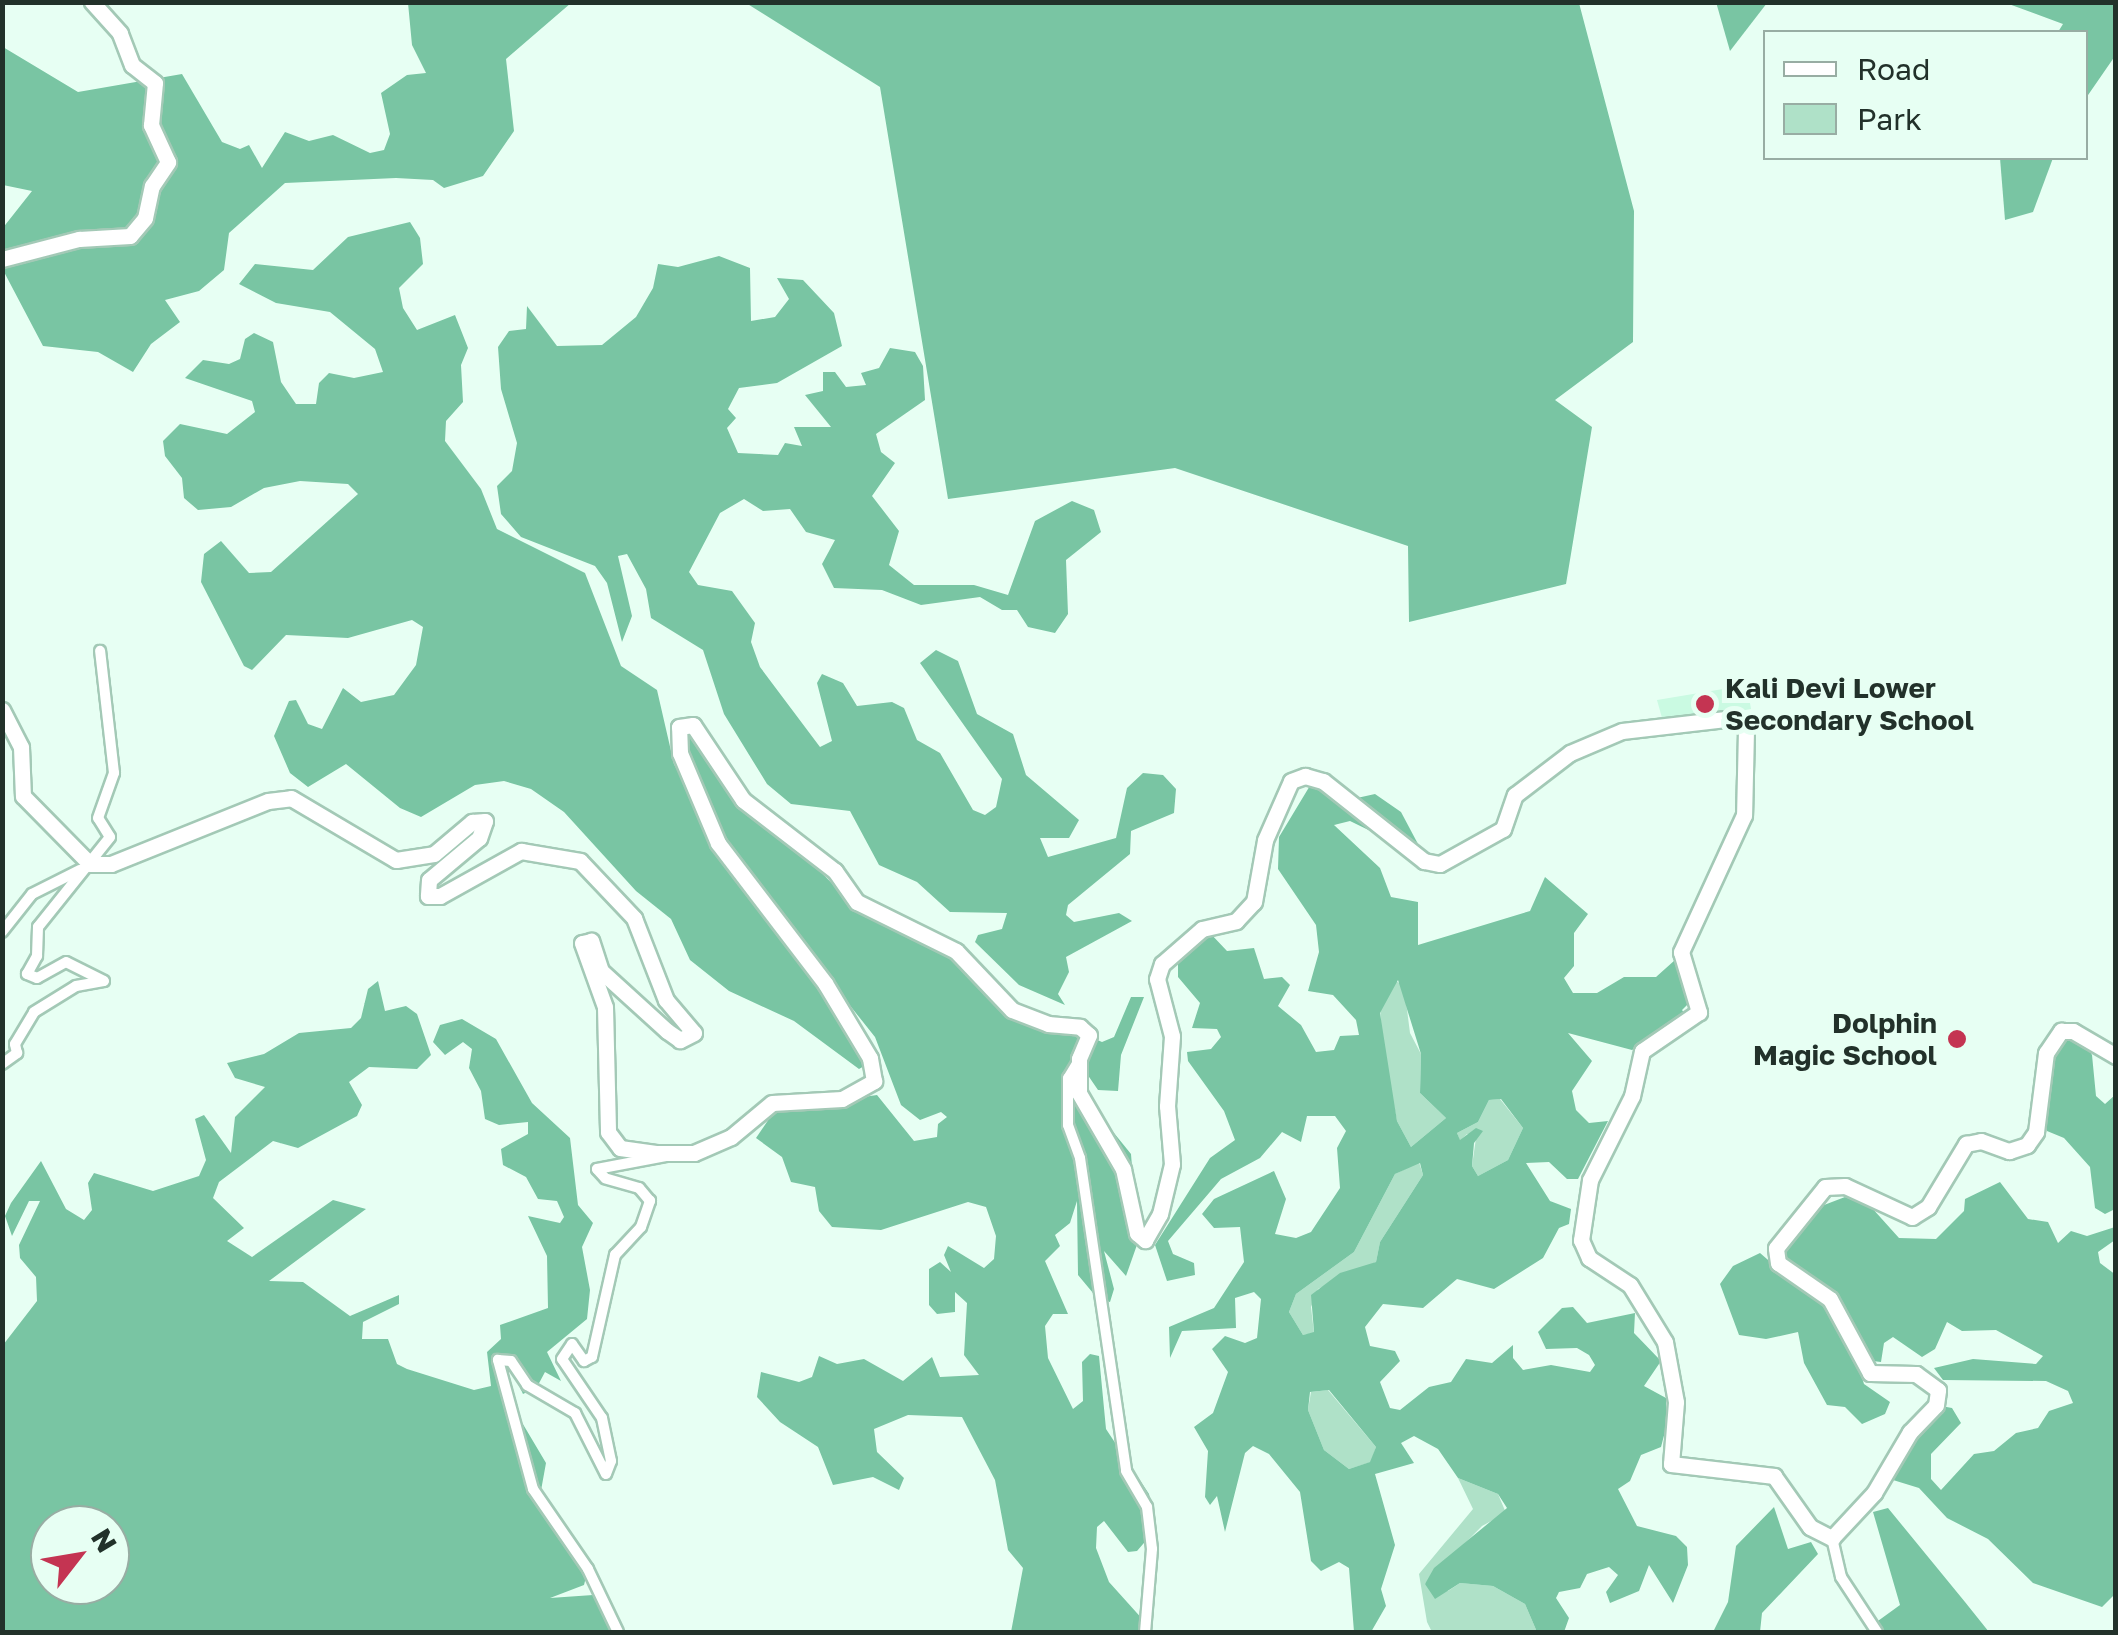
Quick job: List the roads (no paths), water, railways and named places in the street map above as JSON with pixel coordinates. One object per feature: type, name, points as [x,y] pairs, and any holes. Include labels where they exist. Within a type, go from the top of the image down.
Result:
[{"type":"main road","points":[[2,259],[73,240],[130,236],[145,218],[152,186],[168,162],[150,124],[156,82],[132,65],[120,32],[92,2]]},
{"type":"main road","points":[[2,710],[21,747],[24,796],[90,864],[111,864],[268,800],[292,798],[396,860],[434,854],[472,822],[486,821],[479,838],[429,880],[428,896],[440,896],[512,853],[570,854],[634,918],[666,1000],[694,1033],[680,1040],[667,1032],[601,971],[592,941],[582,944],[604,1006],[608,1132],[620,1148],[670,1153],[694,1153],[731,1137],[772,1102],[842,1099],[874,1081],[870,1058],[824,984],[718,843],[680,753],[679,727],[685,722],[700,730],[743,800],[835,871],[866,909],[956,951],[1012,1010],[1048,1024],[1080,1026],[1089,1042],[1079,1059],[1078,1093],[1123,1168],[1140,1238],[1149,1239],[1172,1164],[1166,1106],[1172,1036],[1156,978],[1162,964],[1202,928],[1236,920],[1254,902],[1265,840],[1290,781],[1306,776],[1323,781],[1424,862],[1440,864],[1502,830],[1514,795],[1570,752],[1622,731],[1740,721],[1746,730],[1741,828],[1706,889],[1680,952],[1699,1012],[1642,1050],[1634,1092],[1590,1180],[1581,1234],[1586,1254],[1630,1286],[1665,1342],[1676,1402],[1672,1464],[1774,1476],[1810,1526],[1832,1538],[1874,1493],[1910,1432],[1936,1405],[1938,1390],[1916,1374],[1870,1372],[1830,1298],[1778,1263],[1776,1248],[1825,1187],[1845,1186],[1912,1217],[1928,1207],[1966,1144],[1982,1141],[2009,1152],[2027,1145],[2036,1132],[2046,1053],[2061,1031],[2073,1030],[2116,1056]]},
{"type":"street","points":[[2,1064],[17,1052],[15,1044],[34,1012],[76,986],[104,980],[66,962],[37,978],[27,974],[37,956],[38,927],[110,836],[98,818],[114,773],[100,652]]},
{"type":"street","points":[[2,932],[32,894],[90,864]]},
{"type":"street","points":[[1079,1059],[1068,1078],[1068,1125],[1080,1158],[1126,1472],[1147,1507],[1152,1549],[1144,1632]]},
{"type":"street","points":[[618,1632],[588,1569],[534,1490],[498,1360],[511,1360],[527,1385],[574,1413],[606,1474],[612,1468],[602,1418],[562,1359],[572,1344],[584,1360],[592,1356],[614,1255],[641,1227],[650,1201],[639,1188],[605,1178],[598,1168],[670,1153]]},
{"type":"street","points":[[1832,1538],[1841,1577],[1876,1632]]},
{"type":"place","name":"Kali Devi Lower Secondary School","points":[[1705,704]]},
{"type":"place","name":"Dolphin Magic School","points":[[1957,1039]]}]
